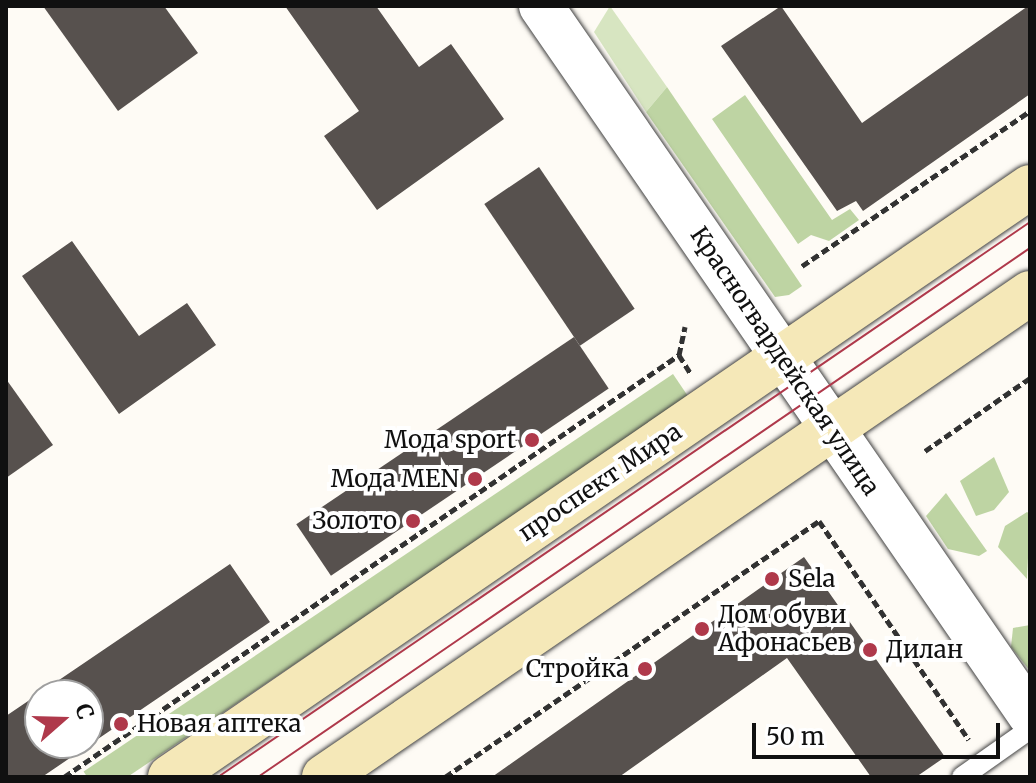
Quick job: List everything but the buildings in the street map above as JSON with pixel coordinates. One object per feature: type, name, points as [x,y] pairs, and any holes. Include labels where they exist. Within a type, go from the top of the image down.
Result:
[{"type":"main road","name":"проспект Мира","points":[[170,777],[1030,187]]},
{"type":"main road","points":[[324,777],[1030,293]]},
{"type":"street","name":"Красногвардейская улица","points":[[541,6],[1030,715]]},
{"type":"lane","points":[[962,777],[1030,729]]},
{"type":"path","points":[[802,266],[1030,111]]},
{"type":"path","points":[[64,777],[679,355],[685,327]]},
{"type":"path","points":[[925,451],[1030,378]]},
{"type":"path","points":[[445,777],[819,521],[984,762]]},
{"type":"green space","points":[[610,6],[667,87],[646,112],[594,32]]},
{"type":"green space","points":[[667,87],[802,286],[789,295],[775,297],[646,112]]},
{"type":"green space","points":[[745,95],[832,220],[850,209],[859,220],[829,241],[811,235],[798,244],[712,119]]},
{"type":"green space","points":[[673,374],[689,398],[127,777],[87,777],[84,772]]},
{"type":"green space","points":[[994,457],[1009,492],[994,510],[976,516],[960,481]]},
{"type":"green space","points":[[946,493],[987,551],[979,556],[948,549],[926,516]]},
{"type":"green space","points":[[1027,512],[1030,514],[1027,579],[998,547],[1005,526]]},
{"type":"green space","points":[[1030,625],[1030,671],[1011,647],[1013,628]]},
{"type":"tram line","points":[[218,777],[1030,222]]},
{"type":"tram line","points":[[258,777],[1030,248]]},
{"type":"place","name":"Мода sport","points":[[532,440]]},
{"type":"place","name":"Мода MEN","points":[[475,479]]},
{"type":"place","name":"Золото","points":[[413,521]]},
{"type":"place","name":"Sela","points":[[772,579]]},
{"type":"place","name":"Дом обуви Афонасьев","points":[[702,629]]},
{"type":"place","name":"Дилан","points":[[870,650]]},
{"type":"place","name":"Стройка","points":[[645,669]]},
{"type":"place","name":"Новая аптека","points":[[121,724]]}]
